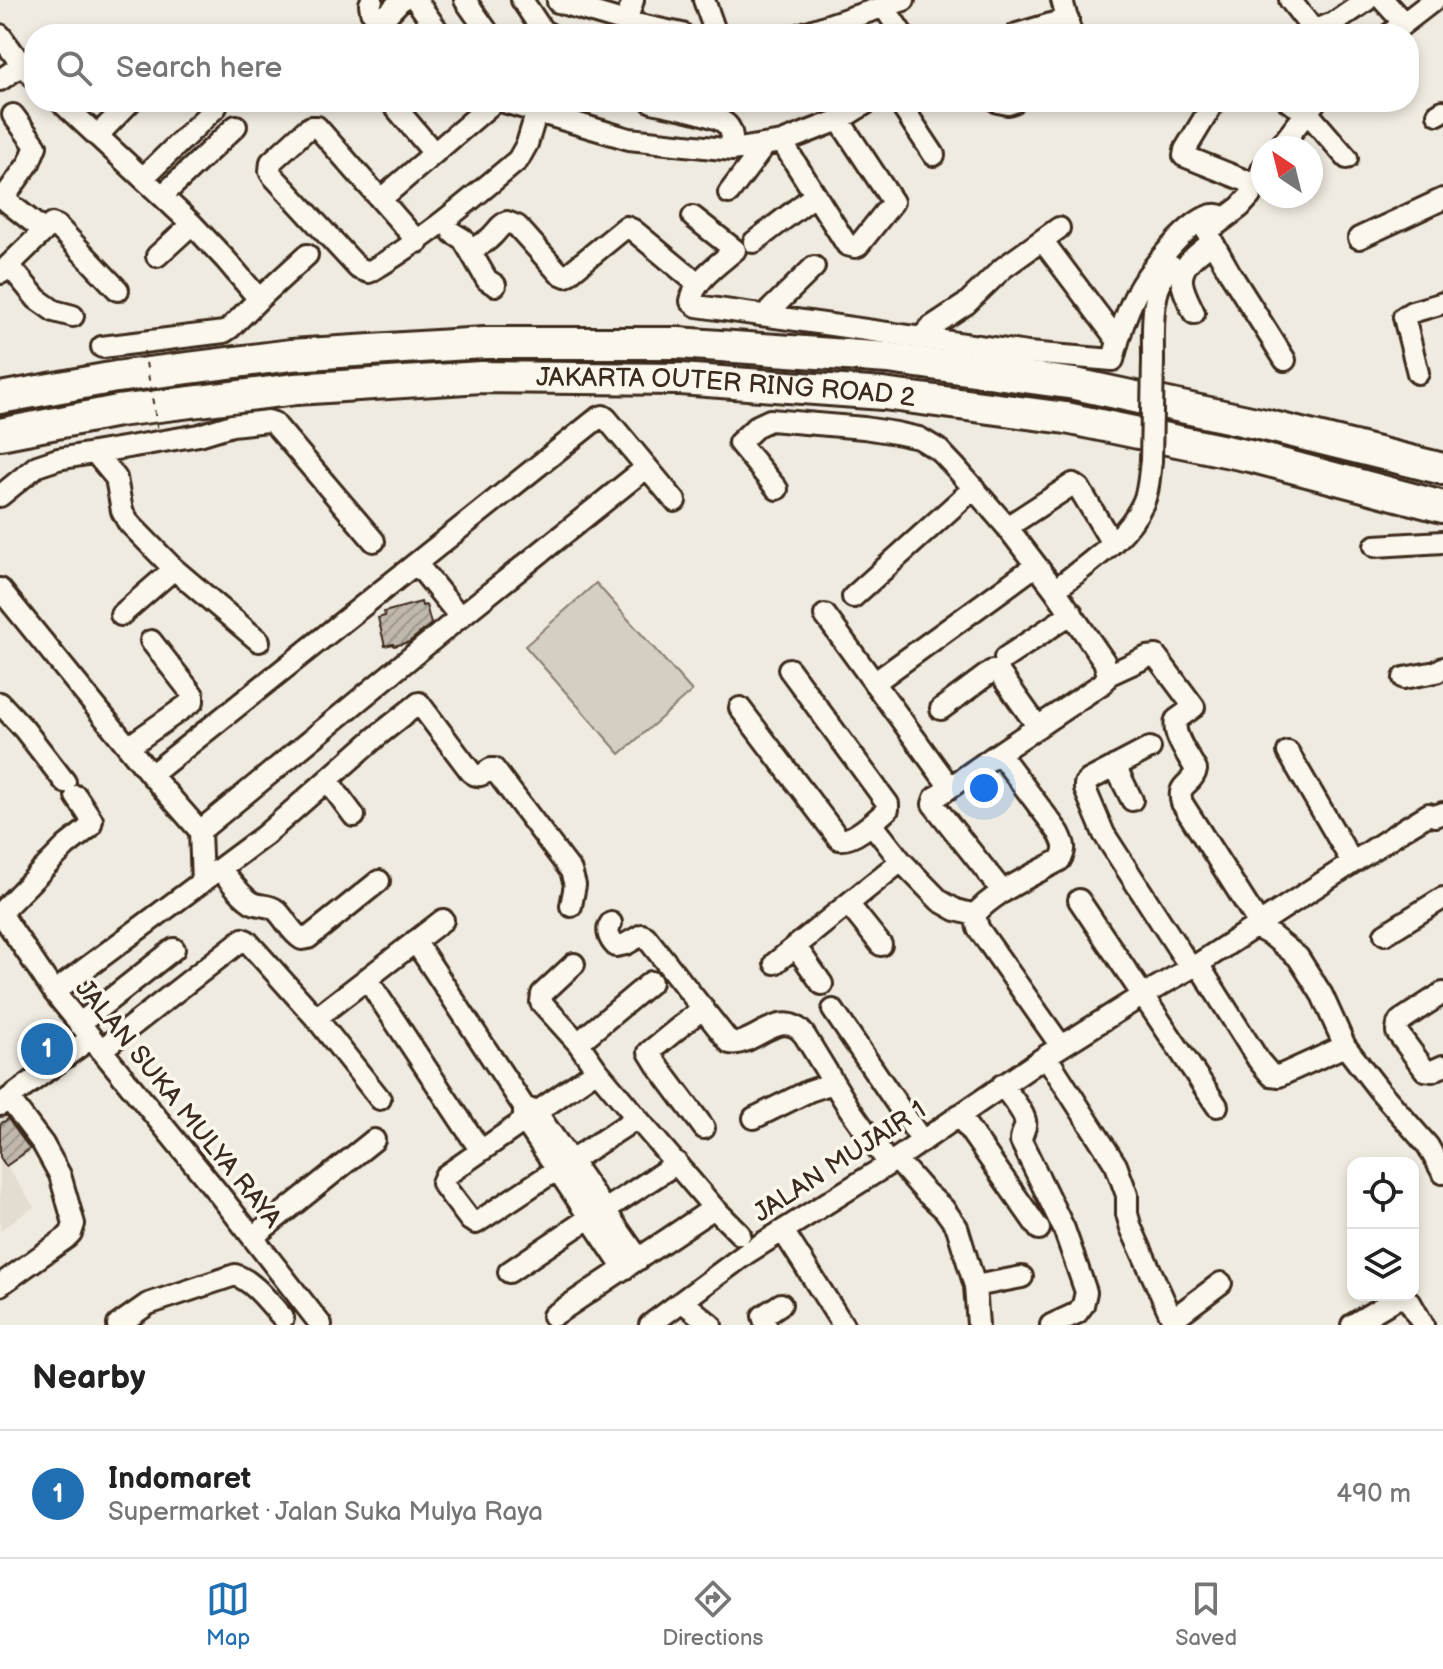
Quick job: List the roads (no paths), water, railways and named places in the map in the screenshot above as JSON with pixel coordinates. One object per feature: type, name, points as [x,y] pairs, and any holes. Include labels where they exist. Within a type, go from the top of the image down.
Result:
[{"type":"highway","name":"JAKARTA OUTER RING ROAD 2","points":[[0,398],[116,377],[291,355],[484,343],[678,343],[888,358],[1075,384],[1265,425],[1443,469]]},
{"type":"highway","name":"JAKARTA OUTER RING ROAD 2","points":[[0,434],[118,411],[296,389],[481,377],[680,379],[883,394],[1066,418],[1254,457],[1443,507]]},
{"type":"street","points":[[372,0],[371,11],[379,17],[386,16],[401,0]]},
{"type":"street","points":[[416,0],[433,24]]},
{"type":"street","points":[[465,0],[482,24]]},
{"type":"street","points":[[522,0],[541,24]]},
{"type":"street","points":[[626,22],[633,0]]},
{"type":"street","points":[[704,0],[712,24]]},
{"type":"street","points":[[1290,0],[1309,24]]},
{"type":"street","points":[[1331,24],[1367,0]]},
{"type":"street","points":[[1383,0],[1395,24]]},
{"type":"street","points":[[1403,24],[1434,0]]},
{"type":"street","points":[[550,24],[558,1],[635,24]]},
{"type":"street","points":[[831,24],[894,3],[899,24]]},
{"type":"street","points":[[0,35],[24,66]]},
{"type":"street","points":[[0,80],[24,72]]},
{"type":"street","points":[[72,112],[192,224],[259,299]]},
{"type":"street","points":[[97,136],[120,112]]},
{"type":"street","points":[[143,178],[211,112]]},
{"type":"street","points":[[399,112],[434,153]]},
{"type":"street","points":[[381,199],[482,112]]},
{"type":"street","points":[[418,242],[318,128],[314,126],[299,136],[271,162],[273,176],[358,268],[369,272],[418,242],[518,160],[527,144],[537,112]]},
{"type":"street","points":[[540,112],[629,139],[733,150],[774,143],[839,120],[852,112]]},
{"type":"street","points":[[692,112],[726,123],[731,132],[733,150]]},
{"type":"street","points":[[906,112],[934,155]]},
{"type":"street","points":[[1208,112],[1184,156],[1246,195]]},
{"type":"street","points":[[1286,136],[1300,112]]},
{"type":"street","points":[[1310,112],[1347,158]]},
{"type":"street","points":[[13,115],[36,146],[35,153],[2,198],[44,231]]},
{"type":"street","points":[[774,143],[815,195],[847,245],[852,248],[858,246],[893,202],[839,120]]},
{"type":"street","points":[[162,196],[236,126]]},
{"type":"street","points":[[729,193],[774,143]]},
{"type":"street","points":[[754,242],[815,195]]},
{"type":"street","points":[[1194,313],[1182,282],[1184,268],[1246,195]]},
{"type":"street","points":[[1116,350],[1136,293],[1174,243],[1211,215],[1218,215],[1246,195]]},
{"type":"street","points":[[1359,238],[1443,199]]},
{"type":"street","points":[[693,217],[735,250],[698,284],[691,296],[691,301],[697,306],[1028,353],[1116,350]]},
{"type":"street","points":[[469,249],[483,244],[507,222],[517,226],[539,253],[566,276],[626,227],[698,284]]},
{"type":"street","points":[[73,316],[54,311],[5,269],[52,224],[118,290]]},
{"type":"street","points":[[157,256],[192,224]]},
{"type":"street","points":[[453,233],[463,239],[487,280],[495,285]]},
{"type":"street","points":[[921,338],[931,327],[966,304],[1003,268],[1051,234],[1116,350]]},
{"type":"street","points":[[1210,237],[1285,360]]},
{"type":"street","points":[[1055,590],[1112,543],[1144,501],[1151,461],[1154,302],[1161,280],[1183,249],[1210,237]]},
{"type":"street","points":[[102,347],[224,332],[307,255]]},
{"type":"street","points":[[765,315],[814,267]]},
{"type":"street","points":[[1418,373],[1404,317],[1443,303]]},
{"type":"street","points":[[151,775],[601,417],[606,418],[675,501]]},
{"type":"street","points":[[777,489],[739,443],[757,426],[770,420],[864,428],[919,438],[939,450],[1007,527],[1072,613],[1104,661],[1108,675]]},
{"type":"street","points":[[0,496],[37,466],[58,459],[199,435],[232,425],[268,421],[274,423],[374,541]]},
{"type":"street","points":[[96,454],[116,478],[124,516],[174,569],[259,641]]},
{"type":"street","points":[[200,831],[647,467]]},
{"type":"street","points":[[1007,527],[1073,484],[1079,488],[1112,543]]},
{"type":"street","points":[[853,597],[974,488]]},
{"type":"street","points":[[1375,546],[1443,542]]},
{"type":"street","points":[[417,564],[460,617]]},
{"type":"street","points":[[874,683],[1035,566]]},
{"type":"street","points":[[121,615],[174,569]]},
{"type":"street","points":[[0,589],[200,831],[202,882]]},
{"type":"street","points":[[1005,658],[1072,613]]},
{"type":"street","points":[[825,615],[950,787]]},
{"type":"street","points":[[128,747],[193,701],[193,695],[151,641]]},
{"type":"street","points":[[1003,892],[933,804],[935,798],[1103,683],[1108,675],[1156,656],[1194,707],[1176,720],[1174,726],[1196,770],[1193,778],[1180,791],[1182,803],[1256,925],[1298,957],[1322,995],[1345,1046],[1379,1090],[1435,1143],[1443,1173]]},
{"type":"street","points":[[1404,678],[1443,668]]},
{"type":"street","points":[[740,708],[837,838],[847,840],[872,824],[888,809],[888,804],[789,669]]},
{"type":"street","points":[[941,709],[994,671],[1001,675],[1038,727]]},
{"type":"street","points":[[0,703],[24,729],[92,820],[90,827],[66,846],[0,912]]},
{"type":"street","points":[[54,992],[265,835],[419,703],[471,772],[482,775],[494,769],[543,833],[573,876],[575,885],[571,906]]},
{"type":"street","points":[[1150,748],[1085,784],[1109,843],[1271,1075],[1279,1076],[1345,1046]]},
{"type":"street","points":[[1288,752],[1352,862]]},
{"type":"street","points":[[999,753],[1059,833],[1065,850],[1060,860],[979,909],[975,915],[978,928],[1053,1051],[1116,1165],[1127,1195],[1131,1228],[1174,1322],[1221,1283]]},
{"type":"street","points":[[1115,766],[1132,800]]},
{"type":"street","points":[[328,781],[354,816]]},
{"type":"street","name":"JALAN MUJAIR 1","points":[[650,1325],[747,1253],[893,1161],[1053,1051],[1194,965],[1429,814],[1440,818]]},
{"type":"street","points":[[872,824],[901,861],[940,901],[956,910],[975,915]]},
{"type":"street","points":[[775,963],[901,861]]},
{"type":"street","points":[[220,869],[243,896],[256,905],[275,909],[294,934],[302,939],[308,938],[379,881]]},
{"type":"street","points":[[1385,934],[1443,898]]},
{"type":"street","points":[[1079,900],[1217,1106]]},
{"type":"street","points":[[849,905],[881,945]]},
{"type":"street","name":"JALAN SUKA MULYA RAYA","points":[[0,912],[54,992],[321,1325]]},
{"type":"street","points":[[316,1018],[443,920]]},
{"type":"street","points":[[611,923],[608,932],[616,946],[642,935],[646,937],[730,1043],[739,1044],[782,1025],[796,1026],[849,1108],[893,1161],[944,1209],[957,1227],[975,1286],[978,1325]]},
{"type":"street","points":[[0,1285],[66,1238],[74,1224],[60,1175],[43,1144],[5,1102],[90,1037],[240,940],[245,939],[316,1018],[380,1099]]},
{"type":"street","points":[[415,941],[631,1264]]},
{"type":"street","points":[[796,947],[822,984]]},
{"type":"street","points":[[90,1037],[174,949]]},
{"type":"street","points":[[574,964],[542,994],[541,1002],[714,1208],[740,1234]]},
{"type":"street","points":[[367,979],[481,1151]]},
{"type":"street","points":[[578,1043],[651,982]]},
{"type":"street","points":[[1443,993],[1400,1021],[1397,1032],[1425,1070],[1432,1071],[1443,1066]]},
{"type":"street","points":[[703,1008],[652,1048],[649,1054],[704,1128]]},
{"type":"street","points":[[833,1010],[922,1141]]},
{"type":"street","points":[[597,1070],[528,1113],[445,1176],[443,1185],[473,1223],[637,1118]]},
{"type":"street","points":[[754,1118],[809,1091],[833,1083]]},
{"type":"street","points":[[1002,1085],[1024,1118],[1026,1125],[1020,1135],[1021,1141],[1064,1229],[1086,1292],[1077,1313],[1051,1325]]},
{"type":"street","points":[[959,1115],[1039,1229]]},
{"type":"street","points":[[253,1237],[374,1140]]},
{"type":"street","points":[[509,1272],[677,1163]]},
{"type":"street","points":[[553,1316],[714,1208]]},
{"type":"street","points":[[783,1231],[843,1325]]},
{"type":"street","points":[[118,1325],[148,1304],[235,1275],[253,1286],[278,1322],[303,1302]]},
{"type":"street","points":[[975,1286],[1022,1277]]},
{"type":"street","points":[[1352,1325],[1401,1297],[1410,1302],[1423,1325]]},
{"type":"street","points":[[683,1302],[711,1325]]},
{"type":"street","points":[[766,1325],[763,1316],[781,1304]]},
{"type":"place","name":"Indomaret","points":[[47,1049]]}]
